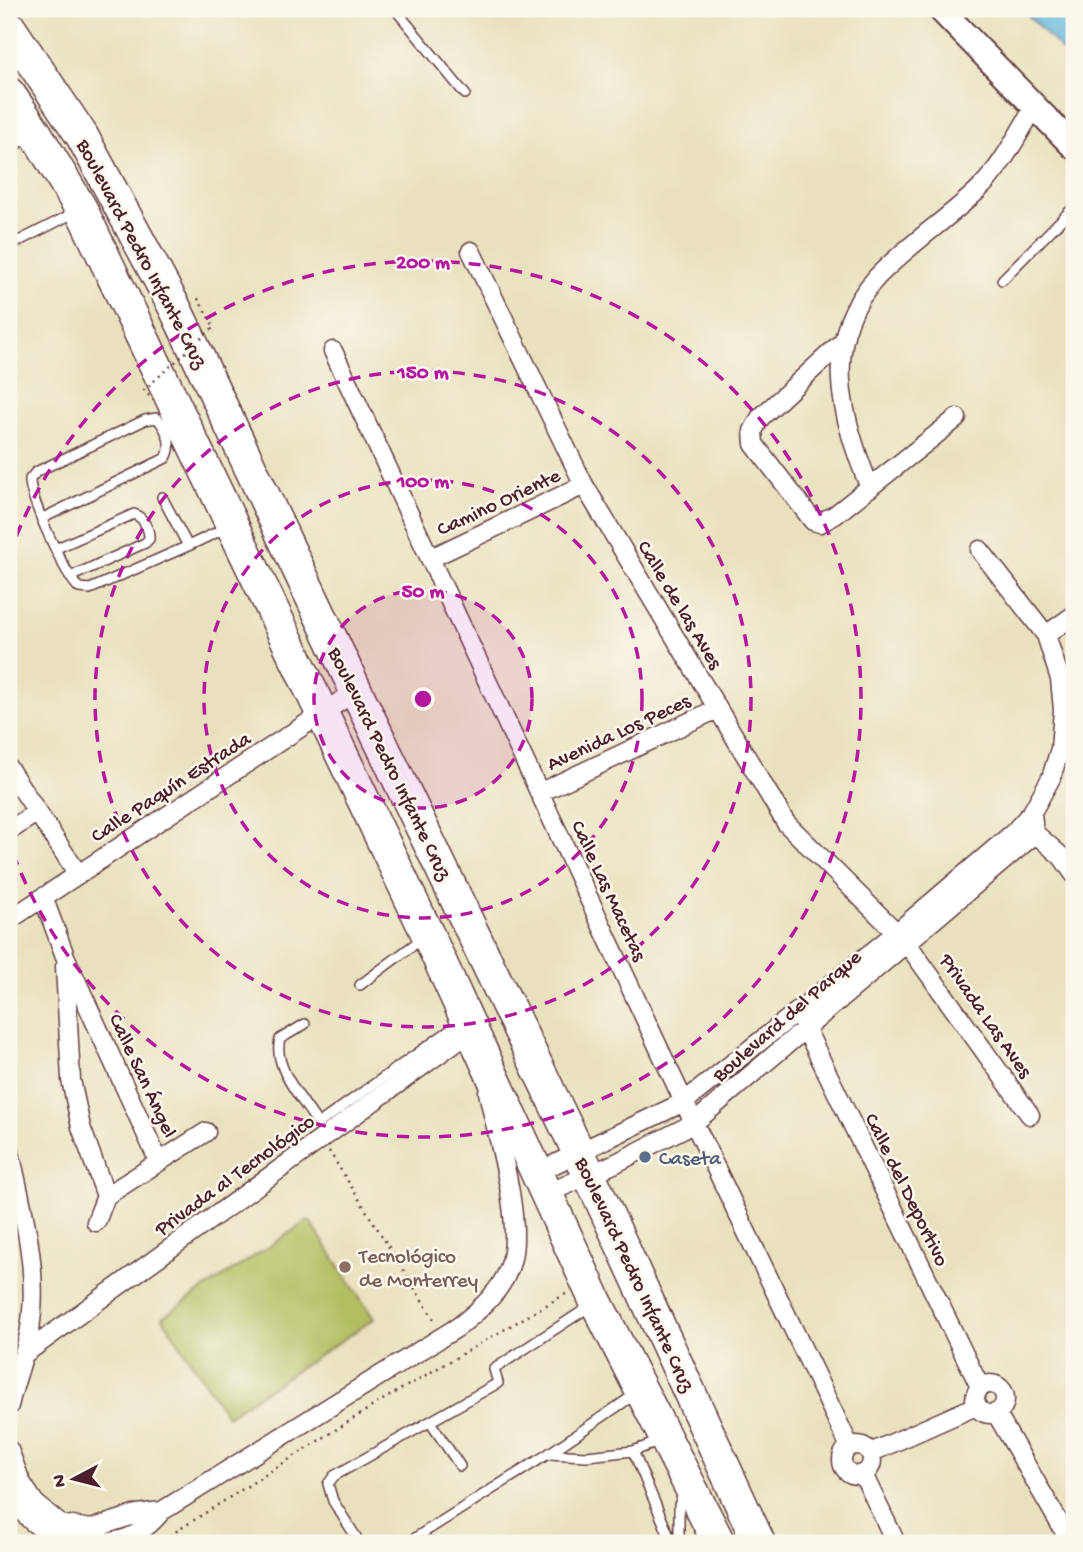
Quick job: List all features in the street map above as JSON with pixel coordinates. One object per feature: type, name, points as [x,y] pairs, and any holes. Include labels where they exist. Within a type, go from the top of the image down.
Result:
[{"type":"highway","name":"Boulevard Pedro Infante Cruz","points":[[9,27],[82,136],[175,307],[355,691],[584,1163],[761,1543]]},
{"type":"highway","name":"Boulevard Pedro Infante Cruz","points":[[12,103],[35,132],[81,209],[428,935],[592,1292],[719,1543]]},
{"type":"main road","points":[[940,9],[1074,146]]},
{"type":"street","points":[[957,418],[827,520],[813,521],[800,508],[752,438],[760,418],[840,344],[867,289],[980,188],[999,165],[1035,106]]},
{"type":"street","name":"Calle de las Aves","points":[[471,251],[584,485],[786,823],[902,937]]},
{"type":"street","points":[[840,344],[845,415],[870,488]]},
{"type":"street","name":"Calle Las Macetas","points":[[334,351],[684,1102],[850,1447]]},
{"type":"street","name":"Camino Oriente","points":[[431,558],[584,485]]},
{"type":"street","points":[[980,550],[1046,635],[1060,679],[1062,730],[1057,764],[1030,823],[1074,874]]},
{"type":"street","points":[[1046,635],[1074,615]]},
{"type":"street","name":"Calle Paquín Estrada","points":[[9,920],[355,691]]},
{"type":"street","name":"Avenida Los Peces","points":[[539,793],[716,709]]},
{"type":"street","points":[[9,769],[78,874]]},
{"type":"street","points":[[9,831],[37,812]]},
{"type":"street","name":"Boulevard del Parque","points":[[541,1184],[584,1163],[694,1123],[806,1027],[1030,823]]},
{"type":"street","name":"Calle San Ángel","points":[[43,897],[65,956],[158,1160],[106,1196],[81,1127],[71,1080],[65,956]]},
{"type":"street","name":"Boulevard del Parque","points":[[541,1184],[584,1163],[684,1102],[795,1012],[902,937]]},
{"type":"street","name":"Privada Las Aves","points":[[902,937],[1030,1115]]},
{"type":"street","name":"Calle del Deportivo","points":[[795,1012],[806,1027],[879,1184],[980,1387]]},
{"type":"street","points":[[103,1543],[128,1539],[144,1531],[162,1511],[458,1328],[486,1303],[501,1283],[511,1262],[514,1236],[473,1031]]},
{"type":"street","name":"Privada al Tecnológico","points":[[23,1355],[473,1031]]},
{"type":"street","points":[[158,1160],[206,1132]]},
{"type":"street","points":[[9,1148],[28,1243],[33,1290],[23,1355],[9,1406]]},
{"type":"street","points":[[96,1222],[106,1196]]},
{"type":"street","points":[[993,1384],[1004,1393],[1003,1406],[996,1413],[982,1412],[976,1406],[975,1395],[980,1387],[993,1384]]},
{"type":"street","points":[[870,1453],[976,1406]]},
{"type":"street","points":[[996,1413],[1071,1543]]},
{"type":"street","points":[[862,1446],[870,1453],[872,1463],[863,1474],[849,1474],[843,1467],[842,1457],[850,1447],[862,1446]]},
{"type":"street","points":[[9,1450],[21,1482],[35,1503],[60,1524],[91,1530],[137,1514],[162,1511]]},
{"type":"street","points":[[863,1474],[897,1543]]},
{"type":"street","points":[[9,1493],[24,1515],[43,1533],[79,1543]]},
{"type":"lane","points":[[396,9],[465,94]]},
{"type":"lane","points":[[9,150],[35,132]]},
{"type":"lane","points":[[1002,280],[1074,208]]},
{"type":"lane","points":[[9,246],[81,209]]},
{"type":"lane","points":[[43,517],[166,458],[170,445],[159,421],[153,418],[33,475],[30,484],[43,517],[71,577],[79,588],[90,589],[231,525]]},
{"type":"lane","points":[[162,497],[188,546]]},
{"type":"lane","points":[[57,548],[134,514],[141,517],[149,532],[148,541],[71,577]]},
{"type":"lane","points":[[360,985],[428,935]]},
{"type":"lane","points":[[305,1024],[280,1040],[279,1055],[284,1069],[318,1124],[473,1031]]},
{"type":"lane","points":[[358,1539],[329,1493],[330,1481],[498,1383],[492,1373],[494,1369],[592,1292]]},
{"type":"lane","points":[[407,1543],[548,1454],[640,1391]]},
{"type":"lane","points":[[430,1422],[460,1465]]},
{"type":"lane","points":[[548,1454],[587,1456],[633,1451],[665,1439]]},
{"type":"lane","points":[[633,1451],[672,1543]]},
{"type":"lane","points":[[679,1543],[680,1505],[689,1484]]},
{"type":"path","points":[[154,401],[144,390],[214,327],[195,295]]},
{"type":"path","points":[[322,1139],[435,1321]]},
{"type":"path","points":[[158,1543],[381,1401],[592,1292]]},
{"type":"green space","points":[[309,1220],[374,1319],[227,1416],[162,1317]]},
{"type":"water","points":[[1022,9],[1074,9],[1074,63]]},
{"type":"place","name":"Caseta","points":[[645,1157]]},
{"type":"place","name":"Tecnológico de Monterrey","points":[[345,1267]]}]
